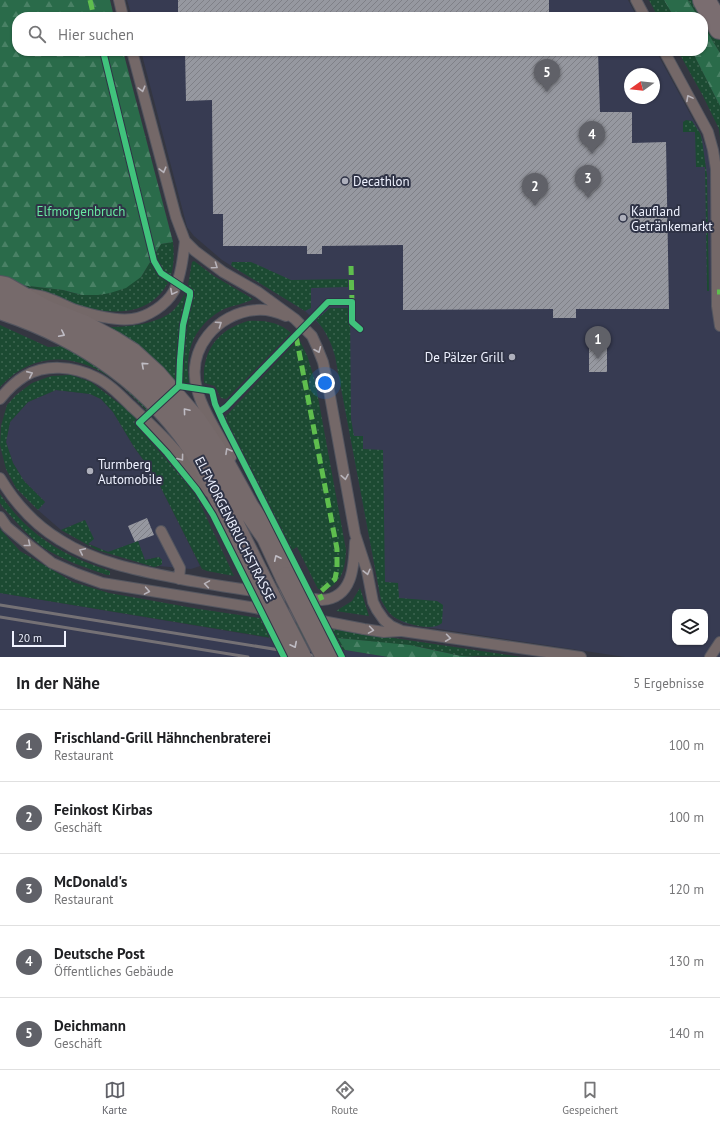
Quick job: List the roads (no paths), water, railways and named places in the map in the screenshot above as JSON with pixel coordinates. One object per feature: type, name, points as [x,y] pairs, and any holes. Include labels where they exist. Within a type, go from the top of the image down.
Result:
[{"type":"highway","points":[[704,0],[720,28]]},
{"type":"highway","points":[[715,0],[720,8]]},
{"type":"main road","name":"ELFMORGENBRUCHSTRASSE","points":[[2,294],[48,327],[82,344],[112,363],[135,380],[160,404],[202,460],[228,515],[300,657]]},
{"type":"main road","name":"ELFMORGENBRUCHSTRASSE","points":[[2,294],[83,326],[132,354],[156,375],[195,421],[222,461],[248,508],[268,537],[327,657]]},
{"type":"lane","points":[[118,0],[122,12]]},
{"type":"lane","points":[[636,0],[642,12]]},
{"type":"lane","points":[[133,56],[176,217],[185,240],[206,259],[258,292],[295,319],[312,336],[323,362],[330,393],[355,534],[367,571],[373,602],[384,620],[402,631]]},
{"type":"lane","points":[[667,56],[708,132],[713,150],[716,169],[717,306],[720,326]]},
{"type":"lane","points":[[2,294],[49,298],[74,309],[95,315],[133,319],[157,309],[173,292],[181,272],[185,240]]},
{"type":"lane","points":[[268,537],[257,504],[202,402],[196,388],[195,368],[199,349],[204,339],[211,330],[233,315],[258,309],[276,312],[295,319]]},
{"type":"lane","points":[[0,398],[11,386],[24,376],[40,370],[53,368],[77,370],[95,377],[108,385],[145,419],[177,452],[228,515]]},
{"type":"lane","points":[[0,478],[20,507],[40,526],[60,540],[84,553],[111,563],[157,575],[246,590],[322,600],[328,600],[336,596],[344,589],[350,580],[353,570],[355,534]]},
{"type":"lane","points":[[0,517],[7,527],[52,563],[76,574],[102,583],[364,629],[384,632],[402,631],[581,657]]},
{"type":"lane","points":[[161,531],[180,568],[179,579]]},
{"type":"lane","points":[[710,657],[720,642]]},
{"type":"railway","points":[[0,605],[323,657]]},
{"type":"railway","points":[[0,617],[248,657]]},
{"type":"place","name":"Deichmann","points":[[547,92]]},
{"type":"place","name":"Deutsche Post","points":[[592,154]]},
{"type":"place","name":"Decathlon","points":[[345,181]]},
{"type":"place","name":"McDonald's","points":[[588,198]]},
{"type":"place","name":"Feinkost Kirbas","points":[[535,206]]},
{"type":"place","name":"Kaufland Getränkemarkt","points":[[623,218]]},
{"type":"place","name":"De Pälzer Grill","points":[[512,357]]},
{"type":"place","name":"Frischland-Grill Hähnchenbraterei","points":[[598,359]]},
{"type":"place","name":"Turmberg Automobile","points":[[90,471]]},
{"type":"park label","name":"Elfmorgenbruch","points":[[81,211]]}]
